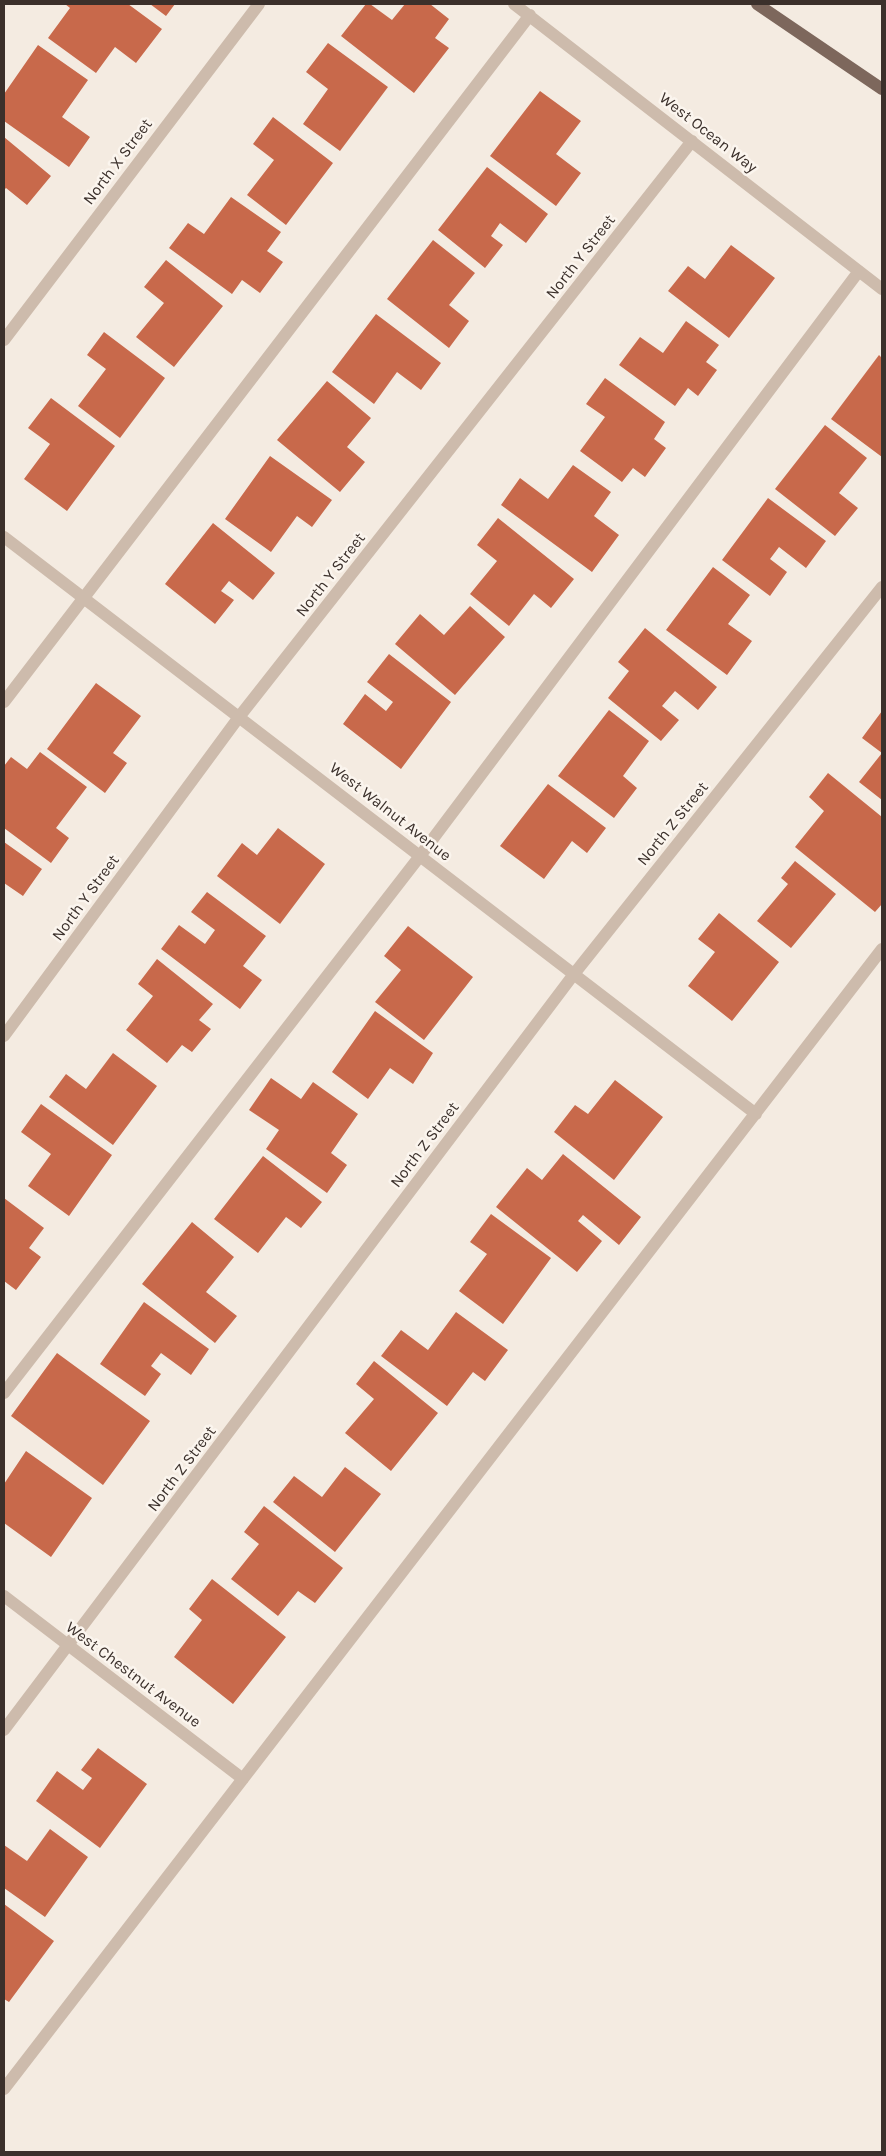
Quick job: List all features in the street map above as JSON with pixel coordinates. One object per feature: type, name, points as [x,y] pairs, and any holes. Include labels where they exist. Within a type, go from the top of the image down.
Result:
[{"type":"main road","points":[[757,4],[882,89]]},
{"type":"street","name":"North X Street","points":[[4,340],[259,4]]},
{"type":"street","name":"West Ocean Way","points":[[514,4],[882,289]]},
{"type":"street","points":[[4,702],[530,16]]},
{"type":"street","name":"North Y Street","points":[[4,1036],[239,717],[692,142]]},
{"type":"street","points":[[4,1394],[420,856],[859,271]]},
{"type":"street","name":"West Walnut Avenue","points":[[4,536],[756,1114]]},
{"type":"street","name":"North Z Street","points":[[4,1730],[574,974],[882,587]]},
{"type":"street","points":[[4,2089],[882,949]]},
{"type":"street","name":"West Chestnut Avenue","points":[[4,1596],[243,1779]]},
{"type":"building","points":[[65,4],[128,4],[162,29],[136,63],[115,47],[96,73],[48,38],[70,8]]},
{"type":"building","points":[[150,4],[175,4],[166,16]]},
{"type":"building","points":[[366,4],[370,4],[392,20],[405,4],[430,4],[449,19],[435,38],[449,48],[414,93],[341,36]]},
{"type":"building","points":[[328,43],[388,87],[340,151],[303,124],[328,89],[306,72]]},
{"type":"building","points":[[38,45],[88,80],[62,117],[90,137],[69,167],[4,121],[4,94]]},
{"type":"building","points":[[540,91],[581,121],[556,154],[581,173],[556,206],[490,156]]},
{"type":"building","points":[[273,117],[333,163],[286,225],[247,195],[274,160],[253,144]]},
{"type":"building","points":[[4,137],[51,176],[27,205],[6,188],[4,190]]},
{"type":"building","points":[[487,167],[548,214],[526,243],[500,223],[491,236],[503,245],[485,268],[438,230]]},
{"type":"building","points":[[231,197],[281,232],[267,251],[283,262],[260,293],[242,280],[232,294],[169,248],[188,223],[204,234]]},
{"type":"building","points":[[433,240],[475,273],[449,305],[469,321],[449,348],[387,299]]},
{"type":"building","points":[[731,245],[775,278],[729,338],[668,291],[688,266],[705,279]]},
{"type":"building","points":[[166,260],[223,306],[174,367],[136,337],[164,303],[144,287]]},
{"type":"building","points":[[376,314],[441,363],[421,390],[397,372],[374,404],[332,372]]},
{"type":"building","points":[[686,321],[719,345],[706,362],[717,370],[698,396],[688,388],[675,406],[619,365],[640,337],[663,353]]},
{"type":"building","points":[[104,332],[165,378],[120,438],[78,406],[106,369],[87,355]]},
{"type":"building","points":[[879,355],[882,358],[882,457],[831,419]]},
{"type":"building","points":[[605,378],[665,422],[654,439],[666,448],[645,477],[633,468],[622,482],[580,451],[605,417],[586,404]]},
{"type":"building","points":[[327,381],[371,418],[347,447],[365,462],[340,492],[277,440]]},
{"type":"building","points":[[51,398],[115,446],[67,511],[24,479],[50,444],[28,428]]},
{"type":"building","points":[[825,425],[867,458],[839,493],[858,508],[835,536],[775,489]]},
{"type":"building","points":[[270,456],[332,500],[312,527],[297,516],[271,552],[225,519]]},
{"type":"building","points":[[573,465],[611,492],[594,516],[619,535],[592,572],[501,505],[520,478],[548,499]]},
{"type":"building","points":[[768,498],[826,541],[806,568],[779,547],[770,559],[787,572],[770,596],[722,560]]},
{"type":"building","points":[[498,518],[574,579],[551,608],[534,594],[509,626],[470,594],[497,561],[477,545]]},
{"type":"building","points":[[213,523],[275,573],[253,600],[229,581],[221,591],[234,600],[215,624],[165,584]]},
{"type":"building","points":[[713,567],[750,595],[728,624],[752,641],[727,675],[666,630]]},
{"type":"building","points":[[470,606],[505,637],[455,695],[395,644],[420,614],[444,635]]},
{"type":"building","points":[[645,628],[717,687],[698,710],[675,691],[662,706],[679,720],[661,741],[608,698],[629,671],[618,662]]},
{"type":"building","points":[[389,654],[451,702],[401,769],[343,724],[365,694],[386,711],[393,702],[367,682]]},
{"type":"building","points":[[96,683],[141,716],[113,753],[127,763],[105,793],[47,749]]},
{"type":"building","points":[[609,710],[649,741],[623,776],[637,788],[614,818],[558,776]]},
{"type":"building","points":[[882,711],[882,753],[862,738]]},
{"type":"building","points":[[40,752],[87,787],[56,828],[69,838],[51,863],[4,828],[4,766],[11,757],[27,769]]},
{"type":"building","points":[[882,753],[882,800],[859,782]]},
{"type":"building","points":[[828,773],[882,817],[882,904],[875,912],[795,847],[824,811],[809,797]]},
{"type":"building","points":[[548,784],[606,828],[587,853],[572,841],[544,879],[500,846]]},
{"type":"building","points":[[278,828],[325,864],[280,924],[217,876],[242,843],[257,855]]},
{"type":"building","points":[[4,842],[42,869],[23,896],[4,883]]},
{"type":"building","points":[[795,861],[836,894],[791,948],[757,921],[788,884],[781,878]]},
{"type":"building","points":[[207,892],[266,936],[243,966],[262,980],[240,1009],[161,949],[179,925],[205,944],[215,930],[191,912]]},
{"type":"building","points":[[719,913],[779,962],[732,1021],[688,986],[715,952],[698,939]]},
{"type":"building","points":[[408,926],[473,977],[424,1040],[375,1002],[401,970],[384,956]]},
{"type":"building","points":[[157,959],[213,1004],[199,1020],[211,1029],[192,1052],[182,1045],[167,1063],[126,1030],[153,996],[138,984]]},
{"type":"building","points":[[375,1011],[433,1053],[413,1084],[390,1068],[368,1099],[332,1072]]},
{"type":"building","points":[[113,1053],[157,1086],[113,1145],[49,1097],[66,1074],[86,1089]]},
{"type":"building","points":[[271,1078],[301,1099],[313,1082],[358,1114],[331,1153],[347,1165],[327,1193],[266,1149],[279,1130],[249,1110]]},
{"type":"building","points":[[615,1080],[663,1117],[614,1180],[554,1132],[575,1105],[588,1114]]},
{"type":"building","points":[[41,1104],[112,1155],[69,1216],[28,1186],[51,1154],[21,1132]]},
{"type":"building","points":[[563,1154],[641,1217],[619,1245],[583,1215],[578,1221],[602,1241],[577,1272],[496,1207],[527,1168],[542,1180]]},
{"type":"building","points":[[263,1156],[322,1202],[301,1228],[286,1217],[258,1253],[214,1219]]},
{"type":"building","points":[[4,1198],[44,1228],[29,1248],[41,1257],[16,1290],[4,1281]]},
{"type":"building","points":[[491,1214],[551,1258],[503,1324],[459,1291],[487,1254],[470,1242]]},
{"type":"building","points":[[192,1222],[234,1257],[206,1292],[237,1316],[215,1343],[142,1284]]},
{"type":"building","points":[[144,1302],[209,1349],[191,1375],[161,1353],[151,1366],[161,1374],[145,1396],[100,1364]]},
{"type":"building","points":[[456,1312],[508,1350],[485,1381],[473,1372],[447,1406],[381,1356],[401,1330],[428,1350]]},
{"type":"building","points":[[57,1353],[150,1421],[103,1485],[11,1416]]},
{"type":"building","points":[[374,1361],[438,1413],[391,1471],[345,1433],[374,1399],[356,1384]]},
{"type":"building","points":[[26,1451],[92,1498],[51,1557],[4,1523],[4,1484]]},
{"type":"building","points":[[345,1467],[381,1494],[335,1552],[273,1502],[294,1476],[322,1497]]},
{"type":"building","points":[[264,1506],[343,1568],[315,1603],[298,1591],[278,1616],[231,1579],[259,1544],[244,1532]]},
{"type":"building","points":[[212,1579],[286,1637],[233,1704],[174,1657],[202,1620],[189,1609]]},
{"type":"building","points":[[98,1748],[147,1784],[100,1848],[36,1801],[57,1771],[83,1790],[92,1778],[81,1770]]},
{"type":"building","points":[[50,1829],[88,1857],[45,1917],[4,1888],[4,1845],[27,1861]]},
{"type":"building","points":[[4,1904],[54,1941],[9,2002],[4,1999]]}]
